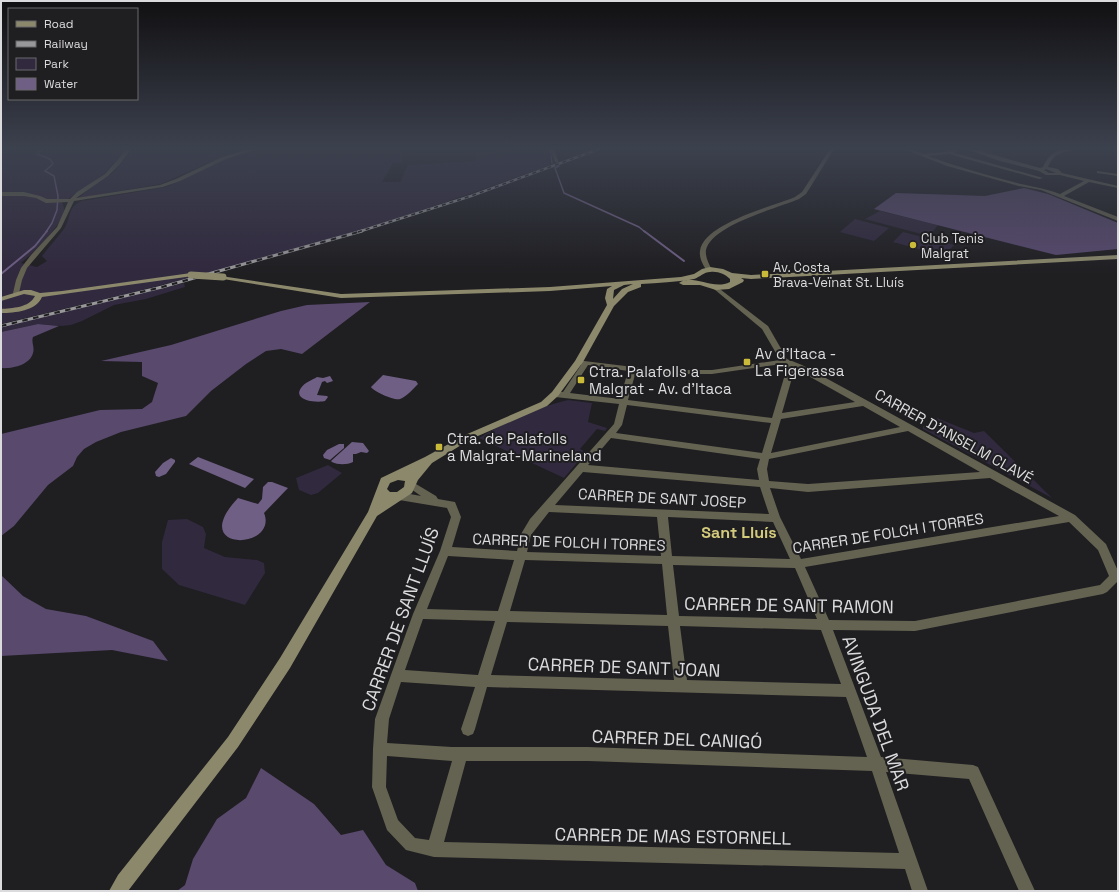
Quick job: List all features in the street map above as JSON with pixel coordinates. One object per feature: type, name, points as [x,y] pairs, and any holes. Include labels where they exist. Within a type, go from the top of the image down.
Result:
[{"type":"street","points":[[16,293],[21,275],[29,261],[63,221],[69,201],[84,191]]},
{"type":"street","points":[[1,194],[24,194],[38,197],[46,201],[69,201],[133,191]]},
{"type":"street","points":[[709,270],[703,252],[704,245],[716,232],[729,224],[797,198],[806,191]]},
{"type":"street","points":[[1046,191],[1118,218]]},
{"type":"street","points":[[1061,196],[1070,191]]},
{"type":"street","points":[[1,299],[16,293],[31,292],[39,295],[62,293],[191,275],[223,277],[341,296],[374,297],[591,288],[681,279],[696,276],[698,273],[709,270],[720,271],[732,278],[1118,257]]},
{"type":"street","points":[[696,276],[697,280],[701,283]]},
{"type":"street","points":[[728,296],[726,287],[732,278]]},
{"type":"street","points":[[563,288],[579,285],[685,282],[701,283],[716,288],[726,287]]},
{"type":"street","points":[[118,891],[124,881],[233,742],[285,663],[373,513],[385,481],[388,478],[398,476],[430,460],[468,437],[544,404],[560,394],[583,362],[611,304],[617,300],[622,292],[630,287],[643,283]]},
{"type":"street","points":[[579,285],[614,286],[619,288],[622,292]]},
{"type":"street","points":[[611,304],[609,295],[610,289],[614,286]]},
{"type":"street","points":[[591,288],[600,289],[609,295]]},
{"type":"street","name":"AVINGUDA DEL MAR","points":[[716,288],[728,296],[765,328],[790,371],[762,469],[763,484],[776,518],[799,564],[825,625],[877,764],[920,891]]},
{"type":"street","points":[[1,311],[17,310],[34,302],[62,293]]},
{"type":"street","points":[[34,302],[39,298],[39,295]]},
{"type":"street","points":[[583,362],[632,370],[658,372],[712,372],[785,361]]},
{"type":"street","name":"CARRER D'ANSELM CLAVÉ","points":[[785,361],[865,403],[1071,518],[1102,547]]},
{"type":"street","points":[[468,729],[521,556],[526,534],[534,522],[618,425],[632,370]]},
{"type":"street","points":[[560,394],[777,419],[865,403]]},
{"type":"street","points":[[609,435],[765,458],[910,428]]},
{"type":"street","points":[[373,513],[407,491],[430,460]]},
{"type":"street","points":[[580,468],[808,488],[992,474]]},
{"type":"street","points":[[398,476],[407,477],[411,484]]},
{"type":"street","name":"CARRER DE SANT LLUÍS","points":[[411,484],[440,502]]},
{"type":"street","points":[[382,489],[386,494],[398,496]]},
{"type":"street","name":"CARRER DE SANT LLUÍS","points":[[398,496],[451,505],[456,517],[445,551],[419,614],[382,719],[380,748],[379,787],[392,825],[411,845],[434,849]]},
{"type":"street","name":"CARRER DE SANT JOSEP","points":[[546,508],[776,518]]},
{"type":"street","points":[[662,513],[681,686]]},
{"type":"street","name":"CARRER DE FOLCH I TORRES","points":[[445,551],[521,556],[799,564],[1071,518]]},
{"type":"street","name":"CARRER DE SANT RAMON","points":[[419,614],[915,626],[1104,589],[1115,578],[1102,547]]},
{"type":"street","name":"CARRER DE SANT JOAN","points":[[397,676],[483,681],[850,691]]},
{"type":"street","name":"CARRER DEL CANIGÓ","points":[[380,748],[461,754],[588,754],[877,764],[972,772],[1027,891]]},
{"type":"street","points":[[434,849],[461,754]]},
{"type":"street","name":"CARRER DE MAS ESTORNELL","points":[[434,849],[910,861]]},
{"type":"green space","points":[[1,191],[80,191],[68,199],[61,200],[64,209],[63,215],[59,222],[47,238],[21,263],[37,267],[47,261],[42,256],[64,229],[71,210],[82,201],[144,191],[479,191],[362,230],[252,262],[1,324]]},
{"type":"green space","points":[[87,191],[122,191],[78,198]]},
{"type":"green space","points":[[880,211],[938,225],[929,236],[865,219]]},
{"type":"green space","points":[[855,219],[889,228],[874,241],[840,232]]},
{"type":"green space","points":[[903,232],[954,245],[944,256],[893,242]]},
{"type":"green space","points":[[184,283],[185,287],[146,299],[114,305],[71,325],[62,326],[38,324],[1,332],[1,327]]},
{"type":"green space","points":[[568,400],[592,403],[588,422],[607,428],[605,431],[597,429],[580,449],[586,452],[564,478],[479,438],[522,416],[546,406]]},
{"type":"green space","points":[[937,418],[974,433],[984,431],[1052,498],[923,429],[923,426],[934,423]]},
{"type":"green space","points":[[328,465],[342,473],[318,493],[311,495],[299,490],[296,478]]},
{"type":"green space","points":[[187,519],[203,527],[206,534],[204,548],[225,557],[257,560],[264,563],[265,573],[245,605],[179,585],[162,569],[162,542],[168,520]]},
{"type":"shaded area","points":[[1011,191],[1035,191],[1048,194],[1118,223],[1118,249],[1056,255],[874,209],[896,193],[985,196]]},
{"type":"shaded area","points":[[370,302],[302,354],[281,349],[266,351],[246,364],[211,391],[186,416],[121,432],[96,442],[84,449],[77,457],[73,466],[48,485],[14,526],[1,536],[1,434],[100,410],[142,409],[152,402],[158,383],[142,376],[142,362],[101,361],[171,345],[281,311],[307,305]]},
{"type":"shaded area","points":[[38,324],[59,326],[33,337],[33,351],[28,361],[15,367],[1,368],[1,332]]},
{"type":"shaded area","points":[[1,575],[23,596],[46,609],[86,616],[153,641],[168,661],[112,650],[1,656]]},
{"type":"shaded area","points":[[261,768],[314,804],[341,835],[363,830],[386,865],[415,883],[418,891],[177,891],[185,885],[193,859],[217,819],[246,798]]},
{"type":"water","points":[[383,375],[416,381],[418,384],[402,398],[394,399],[380,394],[371,387]]},
{"type":"water","points":[[330,376],[333,381],[327,383],[325,381],[322,382],[317,395],[327,396],[328,397],[325,401],[317,402],[307,400],[300,396],[299,392],[302,386],[306,383],[317,377],[323,378]]},
{"type":"water","points":[[352,442],[363,443],[369,451],[367,453],[361,452],[353,454],[353,462],[348,464],[337,464],[331,461]]},
{"type":"water","points":[[339,444],[344,444],[344,448],[330,460],[324,458],[323,455],[327,450]]},
{"type":"water","points":[[198,457],[254,479],[245,488],[189,464]]},
{"type":"water","points":[[171,458],[175,460],[175,462],[166,474],[159,477],[156,476],[155,472],[163,463]]},
{"type":"water","points":[[268,482],[288,488],[264,513],[265,525],[259,534],[249,539],[237,540],[227,537],[222,529],[225,516],[238,498],[258,504],[262,499],[263,487]]},
{"type":"waterway","points":[[46,232],[52,223],[57,210],[57,191]]},
{"type":"waterway","points":[[563,191],[564,193],[639,227],[645,232]]},
{"type":"waterway","points":[[1,274],[35,246],[47,231]]},
{"type":"waterway","points":[[644,231],[684,261]]},
{"type":"railway","points":[[358,232],[486,191]]},
{"type":"railway","points":[[1,326],[162,287],[362,231]]},
{"type":"place","name":"Club Tenis Malgrat","points":[[913,245]]},
{"type":"place","name":"Av. Costa Brava-Veïnat St. Lluís","points":[[765,274]]},
{"type":"place","name":"Av d'Itaca - La Figerassa","points":[[747,362]]},
{"type":"place","name":"Ctra. Palafolls a Malgrat - Av. d'Itaca","points":[[581,380]]},
{"type":"place","name":"Ctra. de Palafolls a Malgrat-Marineland","points":[[439,447]]},
{"type":"district","name":"Sant Lluís","points":[[739,532]]}]
